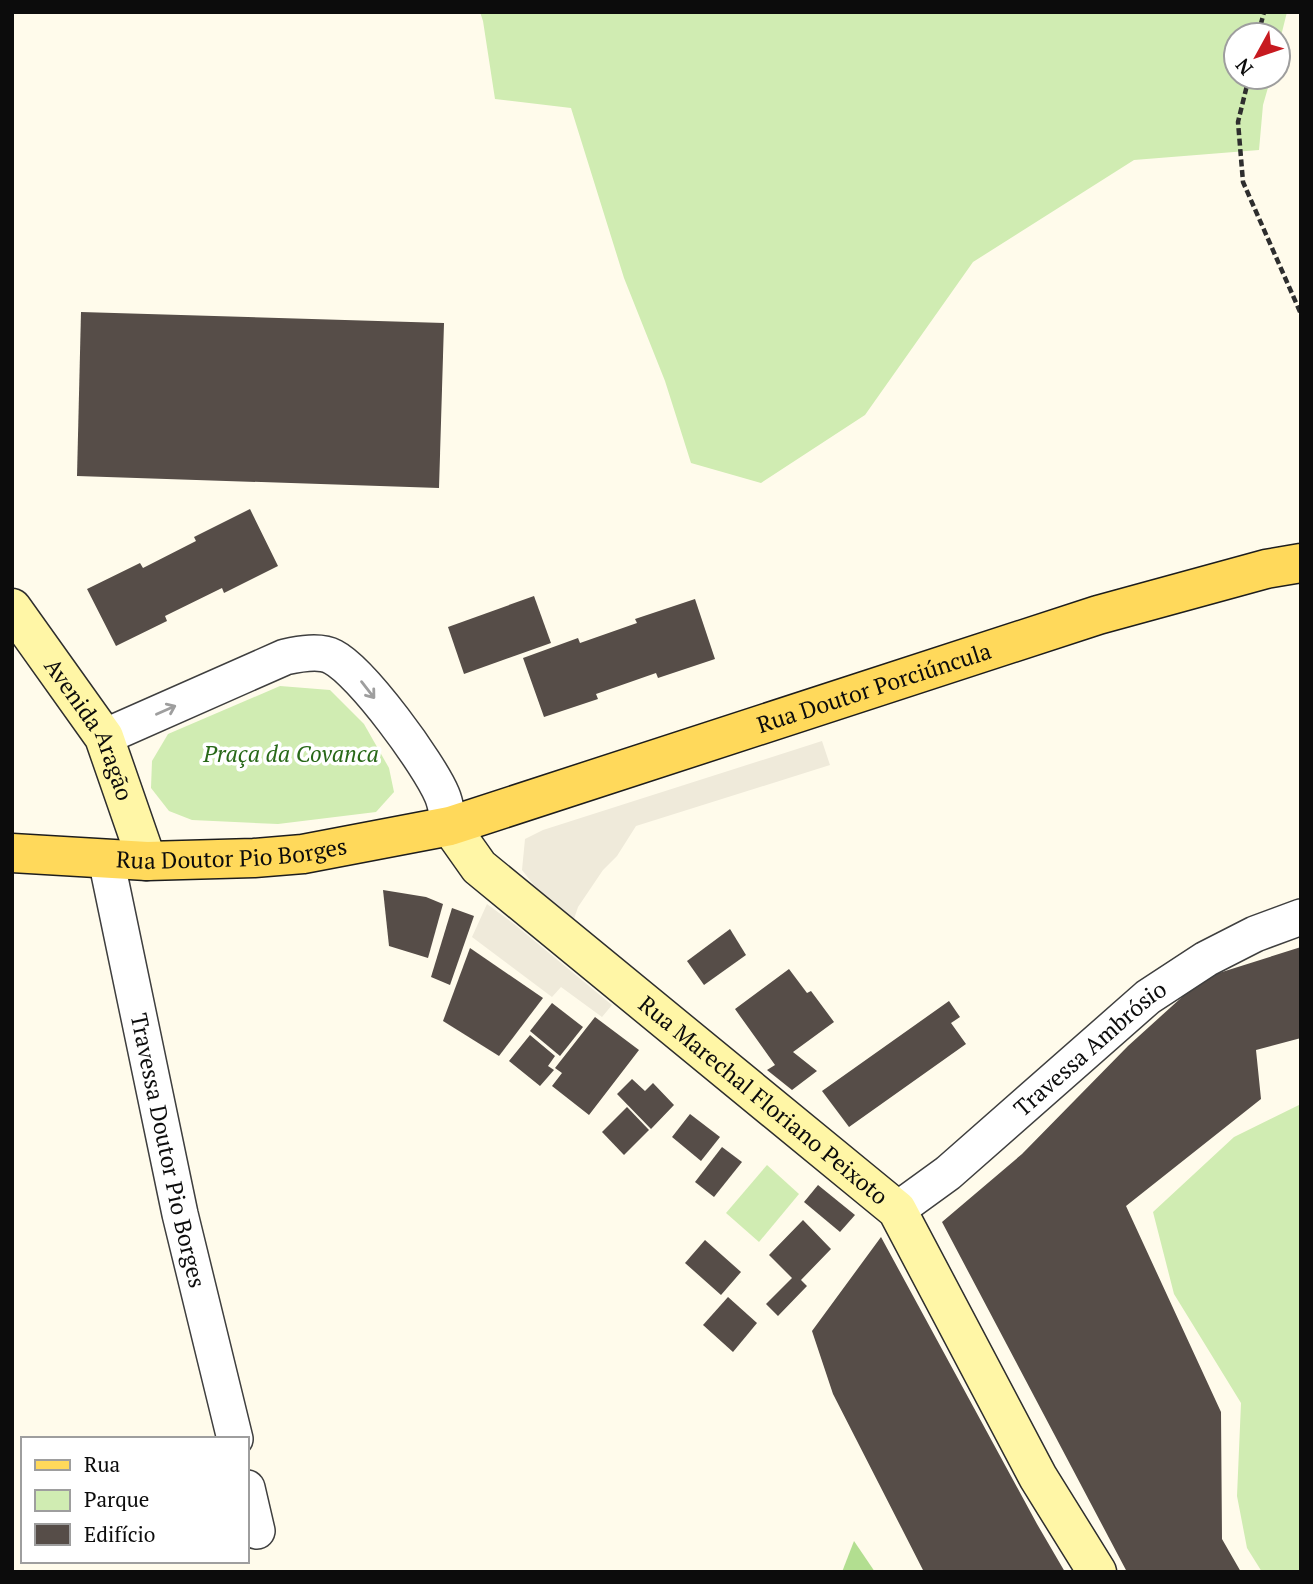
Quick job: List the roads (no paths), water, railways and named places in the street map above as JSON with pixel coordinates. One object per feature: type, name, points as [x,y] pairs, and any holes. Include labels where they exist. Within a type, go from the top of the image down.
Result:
[{"type":"main road","name":"Rua Doutor Porciúncula","points":[[450,826],[1098,615],[1266,569],[1301,563]]},
{"type":"main road","name":"Avenida Aragão","points":[[12,608],[104,737],[147,860]]},
{"type":"main road","name":"Rua Doutor Pio Borges","points":[[12,853],[147,860],[254,858],[303,854],[450,826]]},
{"type":"main road","name":"Rua Marechal Floriano Peixoto","points":[[450,826],[479,867],[897,1210],[1038,1477],[1097,1572]]},
{"type":"street","points":[[104,737],[285,657],[302,653],[332,656],[360,680],[427,765],[443,797],[450,826]]},
{"type":"street","name":"Travessa Doutor Pio Borges","points":[[106,859],[180,1214],[235,1437]]},
{"type":"street","name":"Travessa Ambrósio","points":[[897,1210],[948,1173],[1148,997],[1206,959],[1255,934],[1301,917]]},
{"type":"street","points":[[248,1492],[257,1531]]},
{"type":"park label","name":"Praça da Covanca","points":[[291,754]]}]
